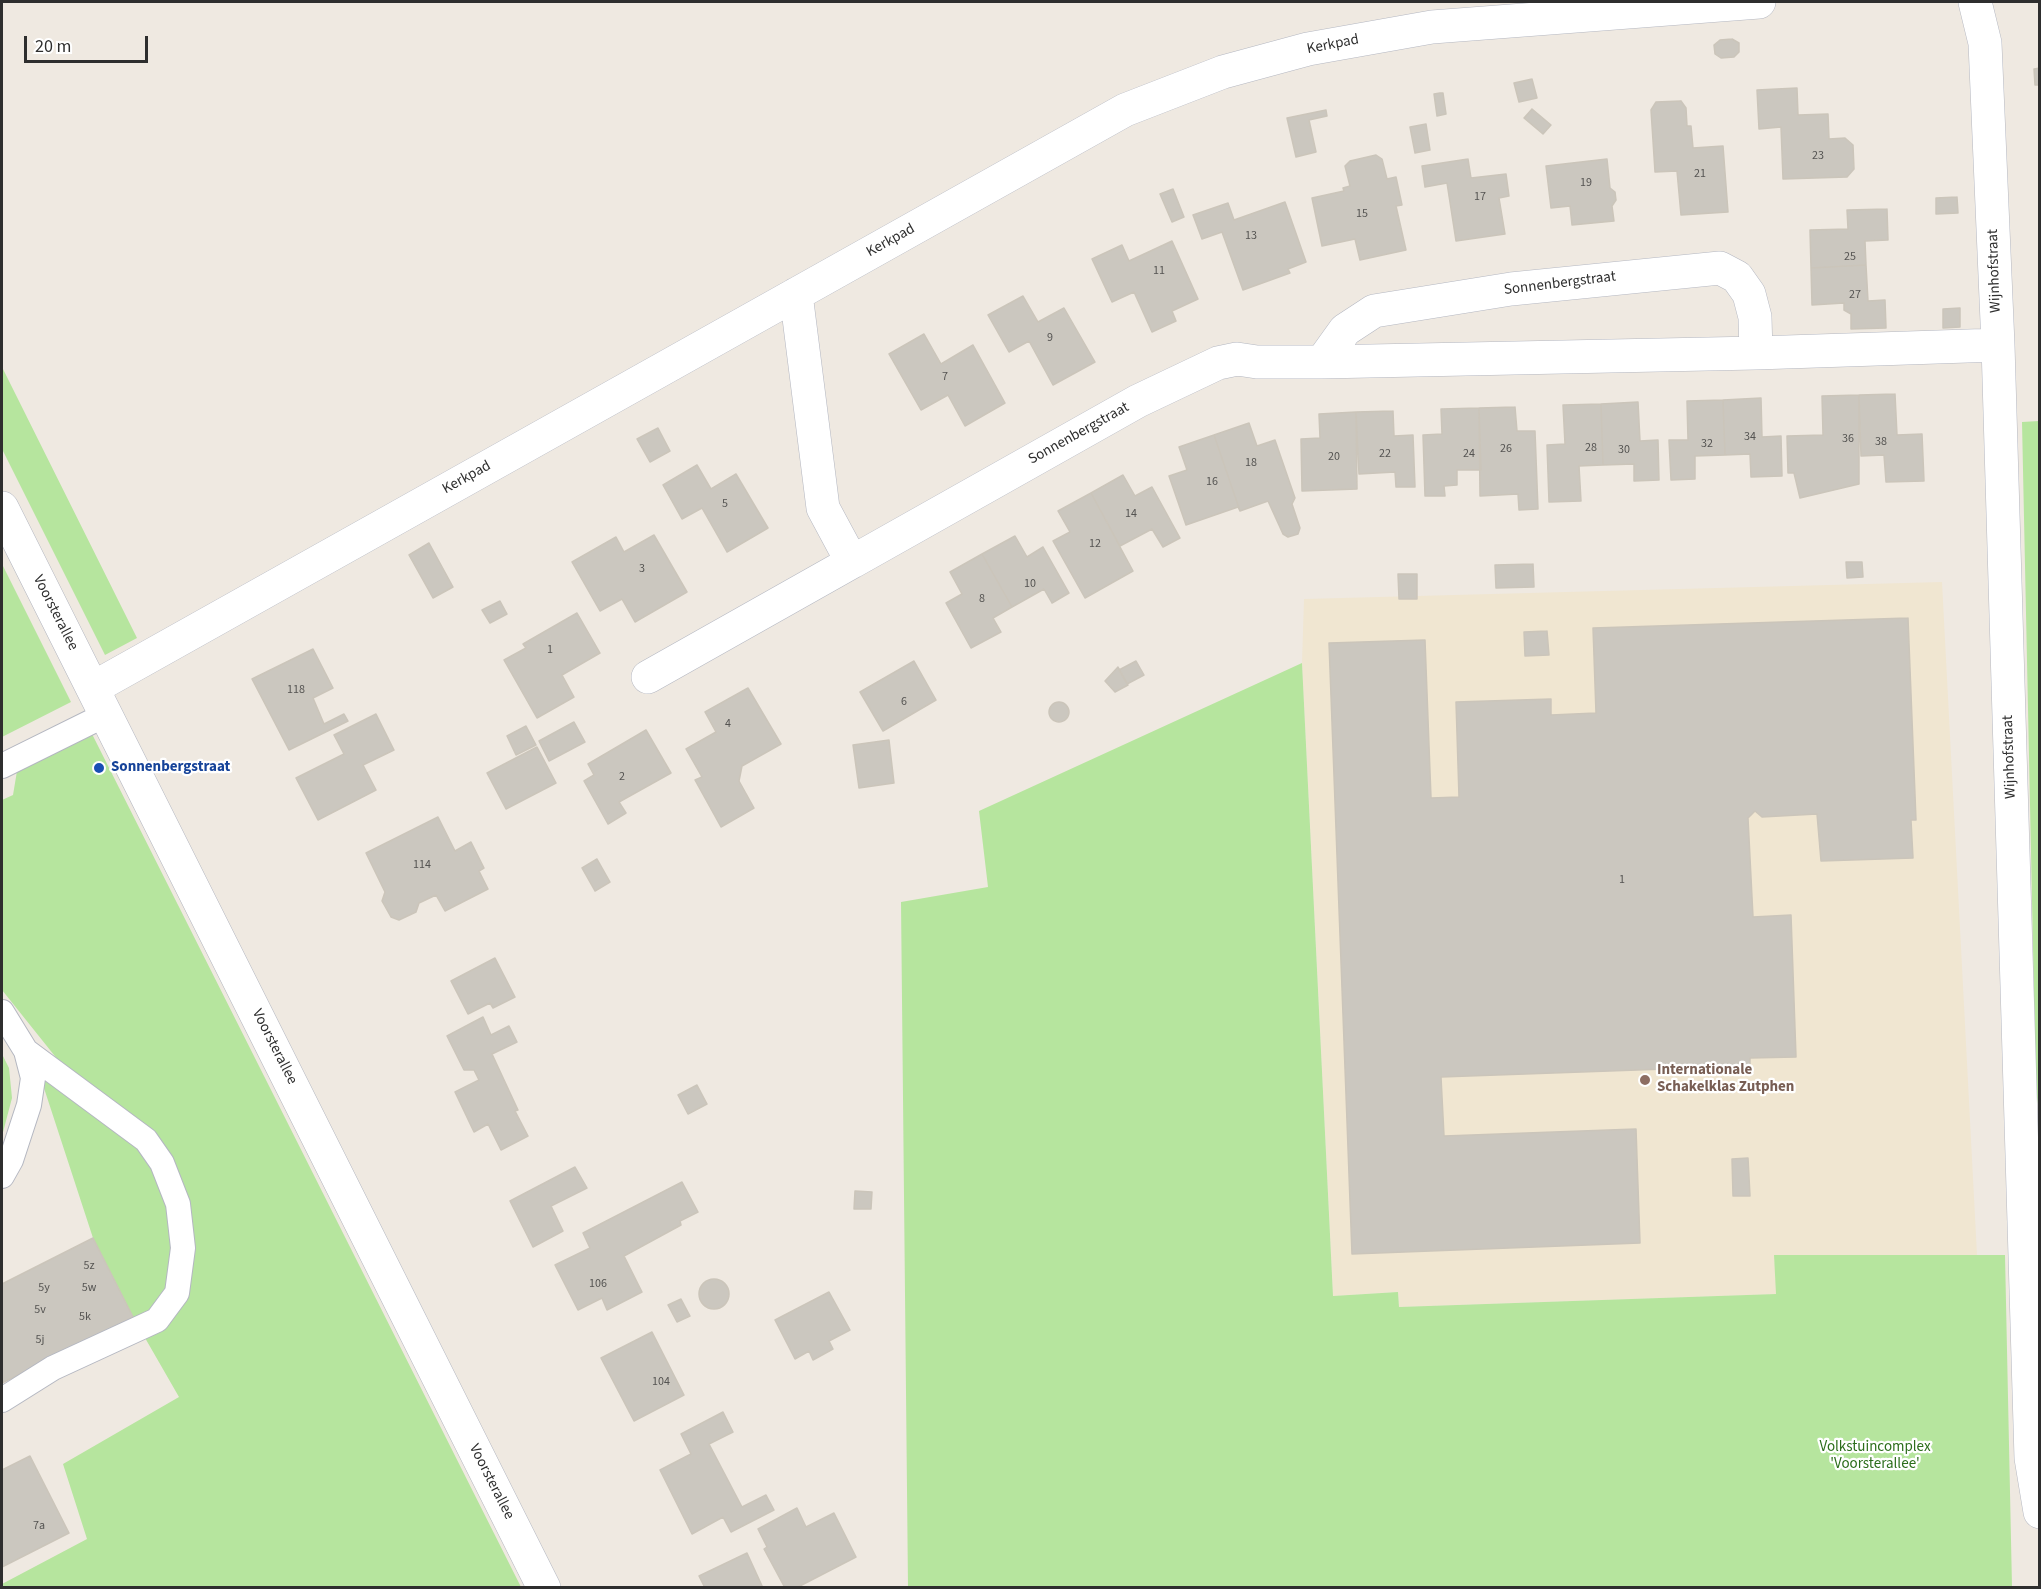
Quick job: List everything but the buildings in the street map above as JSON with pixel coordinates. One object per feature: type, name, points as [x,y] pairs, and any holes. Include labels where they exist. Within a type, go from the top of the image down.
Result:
[{"type":"street","name":"Kerkpad","points":[[100,701],[796,294],[1125,110],[1223,72],[1308,49],[1432,27],[1759,2]]},
{"type":"street","name":"Wijnhofstraat","points":[[1976,2],[1985,43],[1998,345],[2030,1446],[2035,1494],[2040,1512]]},
{"type":"street","name":"Sonnenbergstraat","points":[[1322,362],[1345,330],[1374,311],[1511,289],[1697,268],[1720,268],[1737,277],[1749,294],[1755,317],[1756,353]]},
{"type":"street","points":[[796,294],[823,508],[852,562]]},
{"type":"street","name":"Sonnenbergstraat","points":[[648,677],[1138,400],[1218,363],[1237,359],[1322,362],[1756,353],[1998,345]]},
{"type":"street","name":"Voorsterallee","points":[[2,508],[544,1587]]},
{"type":"lane","points":[[2,766],[100,701]]},
{"type":"lane","points":[[2,1012],[26,1051],[33,1078],[29,1106],[11,1160],[2,1176]]},
{"type":"lane","points":[[2,1400],[53,1368],[157,1320],[177,1293],[183,1248],[178,1204],[162,1163],[146,1140],[26,1051]]},
{"type":"shaded area","name":"Internationale Schakelklas Zutphen","points":[[1942,582],[1977,1255],[1774,1255],[1777,1294],[1399,1307],[1398,1292],[1333,1296],[1302,663],[1304,599]]},
{"type":"green space","points":[[2,367],[137,638],[105,655],[2,449]]},
{"type":"green space","points":[[2039,421],[2039,1111],[2036,1091],[2022,422]]},
{"type":"green space","points":[[2,564],[71,702],[2,737]]},
{"type":"green space","name":"Volkstuincomplex 'Voorsterallee'","points":[[1302,663],[1333,1296],[1398,1292],[1399,1307],[1776,1294],[1774,1255],[2005,1255],[2012,1587],[908,1587],[901,902],[988,887],[979,811]]},
{"type":"green space","points":[[92,734],[521,1587],[2,1587],[2,1584],[87,1539],[63,1464],[179,1397],[133,1317],[93,1238],[42,1082],[66,1070],[2,990],[2,800],[13,795],[17,771]]},
{"type":"green space","points":[[2,1054],[9,1068],[12,1098],[2,1136]]},
{"type":"place","name":"Sonnenbergstraat","points":[[99,768]]},
{"type":"place","name":"Internationale Schakelklas Zutphen","points":[[1645,1080]]}]
